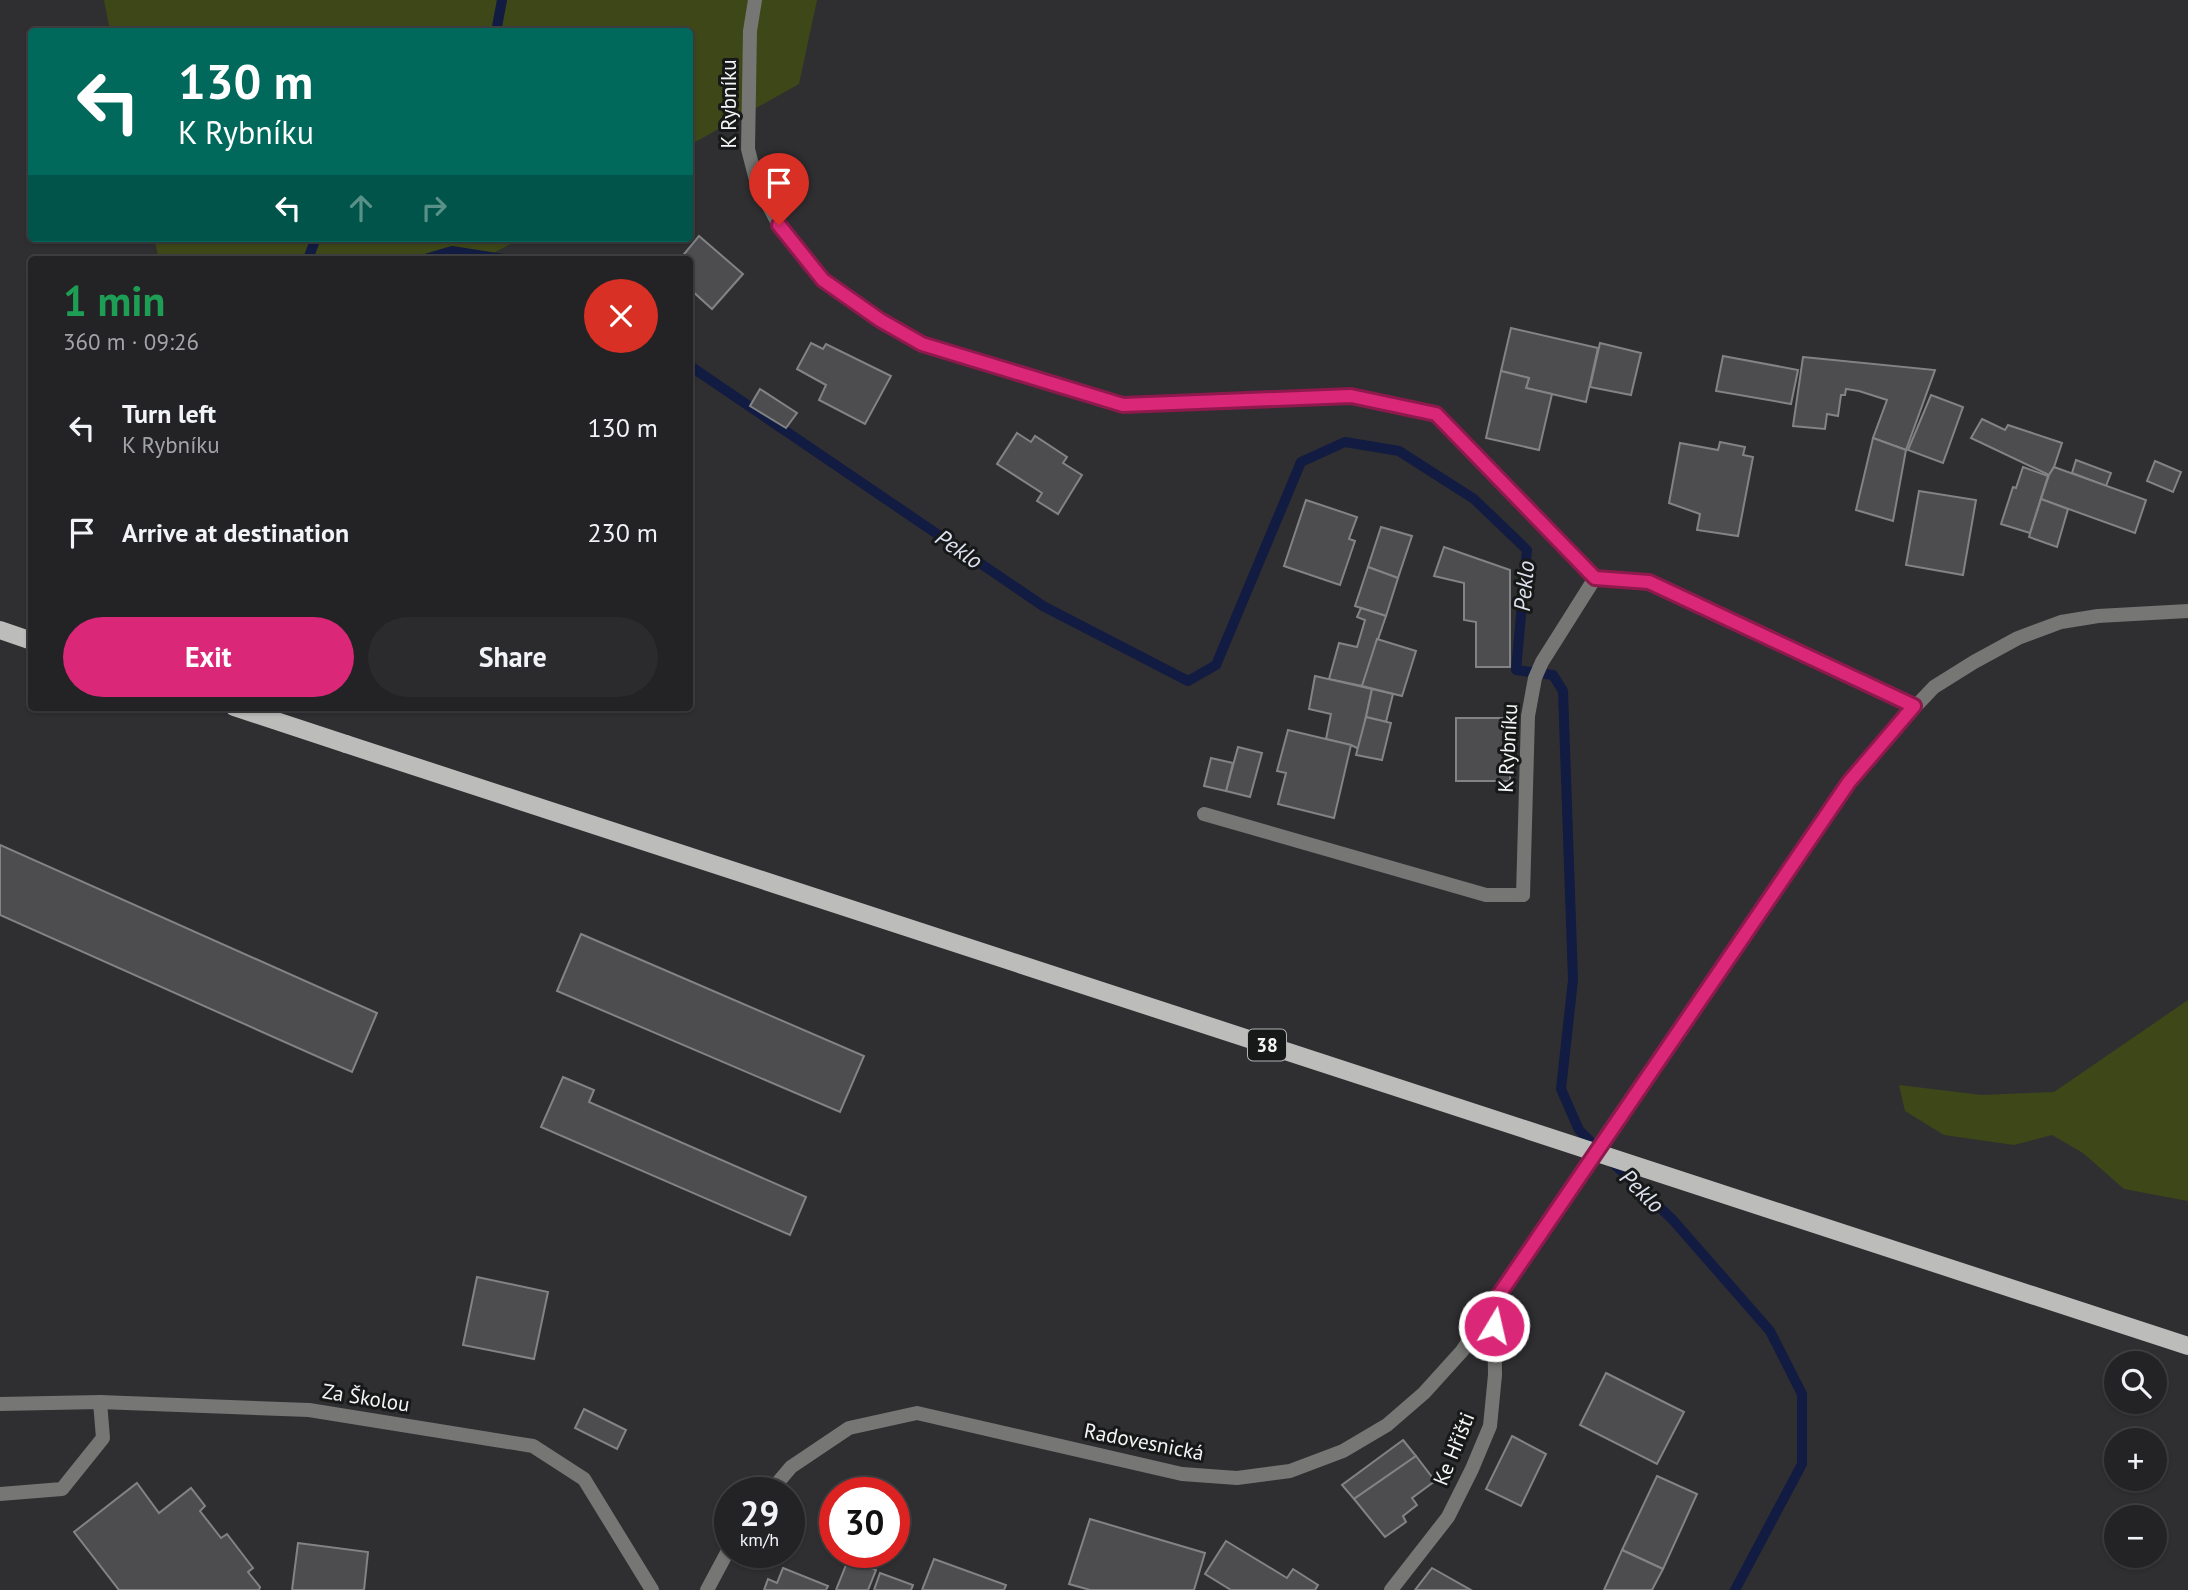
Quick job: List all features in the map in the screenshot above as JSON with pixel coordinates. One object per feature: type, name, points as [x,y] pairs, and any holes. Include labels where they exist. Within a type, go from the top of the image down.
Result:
[{"type":"main road","points":[[0,630],[28,640]]},
{"type":"main road","name":"38","points":[[246,711],[2188,1346]]},
{"type":"street","name":"K Rybníku","points":[[755,0],[750,31],[748,149],[757,184],[779,225],[823,280],[880,320],[922,344],[1123,405],[1351,396],[1436,414],[1595,578],[1542,662],[1535,678],[1528,716],[1523,895],[1486,895],[1204,814]]},
{"type":"street","points":[[1595,578],[1649,582],[1914,706]]},
{"type":"street","name":"Radovesnická","points":[[783,1477],[791,1467],[849,1428],[917,1413],[1182,1474],[1237,1478],[1290,1471],[1343,1451],[1387,1425],[1423,1393],[1462,1351],[1610,1129],[1849,782],[1914,706],[1934,687],[1974,662],[2018,638],[2061,622],[2098,616],[2188,611]]},
{"type":"street","name":"Ke Hřišti","points":[[1391,1590],[1448,1517],[1490,1426],[1496,1375],[1494,1302]]},
{"type":"street","points":[[0,1494],[62,1489],[103,1438],[100,1402]]},
{"type":"street","name":"Za Školou","points":[[0,1404],[100,1402],[309,1410],[533,1446],[584,1479],[652,1590]]},
{"type":"street","points":[[707,1590],[719,1568]]},
{"type":"green space","points":[[104,0],[817,0],[799,84],[693,143],[693,28],[109,28]]},
{"type":"green space","points":[[155,242],[514,242],[488,256],[158,256]]},
{"type":"green space","points":[[2188,1000],[2188,1201],[2124,1189],[2083,1153],[2052,1135],[2014,1145],[1944,1135],[1905,1111],[1899,1085],[1982,1095],[2054,1092]]},
{"type":"building","points":[[699,236],[743,274],[712,309],[693,292],[693,256],[682,256]]},
{"type":"building","points":[[1511,328],[1598,348],[1586,402],[1526,388],[1529,378],[1501,371]]},
{"type":"building","points":[[811,343],[823,349],[826,344],[891,376],[865,424],[819,400],[826,385],[797,369]]},
{"type":"building","points":[[1600,343],[1641,353],[1631,395],[1590,387]]},
{"type":"building","points":[[1723,356],[1798,370],[1791,404],[1716,391]]},
{"type":"building","points":[[1803,357],[1935,370],[1906,450],[1873,438],[1887,400],[1859,391],[1846,389],[1845,395],[1841,395],[1838,416],[1827,414],[1825,429],[1793,426]]},
{"type":"building","points":[[1501,371],[1529,378],[1526,388],[1552,394],[1539,450],[1486,438]]},
{"type":"building","points":[[760,389],[797,413],[786,428],[750,406]]},
{"type":"building","points":[[1931,395],[1963,407],[1943,463],[1908,450]]},
{"type":"building","points":[[1982,419],[2005,430],[2008,425],[2062,443],[2049,475],[1971,438]]},
{"type":"building","points":[[1017,433],[1031,442],[1035,436],[1067,457],[1063,463],[1082,475],[1058,514],[1037,501],[1042,493],[997,464]]},
{"type":"building","points":[[1873,438],[1906,450],[1893,521],[1856,510]]},
{"type":"building","points":[[1720,442],[1745,447],[1743,455],[1753,457],[1738,536],[1697,530],[1700,514],[1669,503],[1680,443],[1718,450]]},
{"type":"building","points":[[2076,460],[2111,473],[2106,486],[2072,473]]},
{"type":"building","points":[[2155,461],[2181,472],[2173,492],[2147,481]]},
{"type":"building","points":[[2023,467],[2048,476],[2030,533],[2001,524],[2013,487],[2016,488]]},
{"type":"building","points":[[2054,467],[2146,500],[2135,533],[2041,499]]},
{"type":"building","points":[[1919,491],[1976,500],[1963,575],[1906,565]]},
{"type":"building","points":[[2041,499],[2068,509],[2057,547],[2029,537]]},
{"type":"building","points":[[1306,500],[1357,517],[1349,539],[1355,541],[1340,585],[1284,566]]},
{"type":"building","points":[[1381,527],[1412,536],[1398,578],[1368,567]]},
{"type":"building","points":[[1444,547],[1510,570],[1510,667],[1476,667],[1476,622],[1464,620],[1464,583],[1434,576]]},
{"type":"building","points":[[1368,567],[1398,578],[1386,616],[1355,606]]},
{"type":"building","points":[[1361,608],[1386,616],[1362,686],[1329,679],[1339,643],[1357,647],[1365,620],[1357,617]]},
{"type":"building","points":[[1377,639],[1416,651],[1402,696],[1362,686]]},
{"type":"building","points":[[1315,676],[1372,689],[1359,749],[1326,739],[1331,714],[1309,709]]},
{"type":"building","points":[[1372,689],[1393,694],[1386,722],[1366,717]]},
{"type":"building","points":[[1366,717],[1391,723],[1382,760],[1356,755]]},
{"type":"building","points":[[1456,718],[1510,718],[1510,781],[1456,781]]},
{"type":"building","points":[[1288,730],[1351,745],[1334,818],[1278,804],[1286,773],[1277,771]]},
{"type":"building","points":[[1238,747],[1262,753],[1250,797],[1226,791]]},
{"type":"building","points":[[1211,758],[1233,763],[1226,791],[1204,786]]},
{"type":"building","points":[[0,845],[377,1013],[352,1072],[0,915]]},
{"type":"building","points":[[581,934],[864,1056],[840,1112],[557,991]]},
{"type":"building","points":[[563,1077],[594,1090],[589,1102],[806,1197],[790,1235],[541,1127]]},
{"type":"building","points":[[477,1277],[548,1292],[534,1359],[463,1345]]},
{"type":"building","points":[[1606,1373],[1684,1412],[1657,1464],[1580,1425]]},
{"type":"building","points":[[584,1409],[626,1430],[617,1449],[575,1428]]},
{"type":"building","points":[[1512,1436],[1546,1454],[1521,1506],[1486,1489]]},
{"type":"building","points":[[1403,1440],[1416,1456],[1354,1499],[1342,1485]]},
{"type":"building","points":[[1416,1456],[1435,1481],[1412,1498],[1417,1505],[1403,1516],[1406,1522],[1385,1537],[1354,1499]]},
{"type":"building","points":[[1657,1476],[1697,1494],[1663,1569],[1622,1550]]},
{"type":"building","points":[[137,1483],[159,1513],[191,1488],[205,1506],[200,1511],[221,1538],[227,1534],[253,1568],[248,1572],[260,1587],[259,1590],[119,1590],[74,1532]]},
{"type":"building","points":[[1090,1519],[1205,1553],[1194,1590],[1090,1590],[1069,1584]]},
{"type":"building","points":[[1226,1541],[1287,1578],[1293,1569],[1318,1585],[1315,1590],[1231,1590],[1205,1574]]},
{"type":"building","points":[[298,1543],[368,1552],[364,1590],[292,1590]]},
{"type":"building","points":[[1622,1550],[1663,1569],[1652,1590],[1604,1590]]},
{"type":"building","points":[[934,1559],[1006,1585],[1004,1590],[922,1590]]},
{"type":"building","points":[[783,1568],[828,1586],[826,1590],[764,1590],[768,1579],[777,1583]]},
{"type":"building","points":[[845,1568],[876,1570],[868,1590],[836,1590]]},
{"type":"building","points":[[1432,1568],[1471,1590],[1415,1590]]},
{"type":"building","points":[[880,1573],[913,1585],[911,1590],[874,1590]]},
{"type":"waterway","name":"Peklo","points":[[497,28],[502,0]]},
{"type":"waterway","name":"Peklo","points":[[309,256],[314,242]]},
{"type":"waterway","name":"Peklo","points":[[435,256],[452,251],[484,256]]},
{"type":"waterway","name":"Peklo","points":[[693,368],[1043,606],[1188,681],[1216,665],[1301,462],[1345,442],[1399,451],[1474,499],[1527,550],[1516,670],[1553,675],[1563,691],[1573,980],[1561,1089],[1579,1130],[1600,1151]]},
{"type":"waterway","name":"Peklo","points":[[1612,1162],[1672,1219],[1770,1331],[1802,1394],[1802,1464],[1735,1590]]},
{"type":"route","points":[[779,225],[823,280],[880,320],[922,344],[1123,405],[1351,396],[1436,414],[1595,578],[1649,582],[1914,706],[1849,782],[1610,1129],[1494,1302],[1494,1326]]}]
